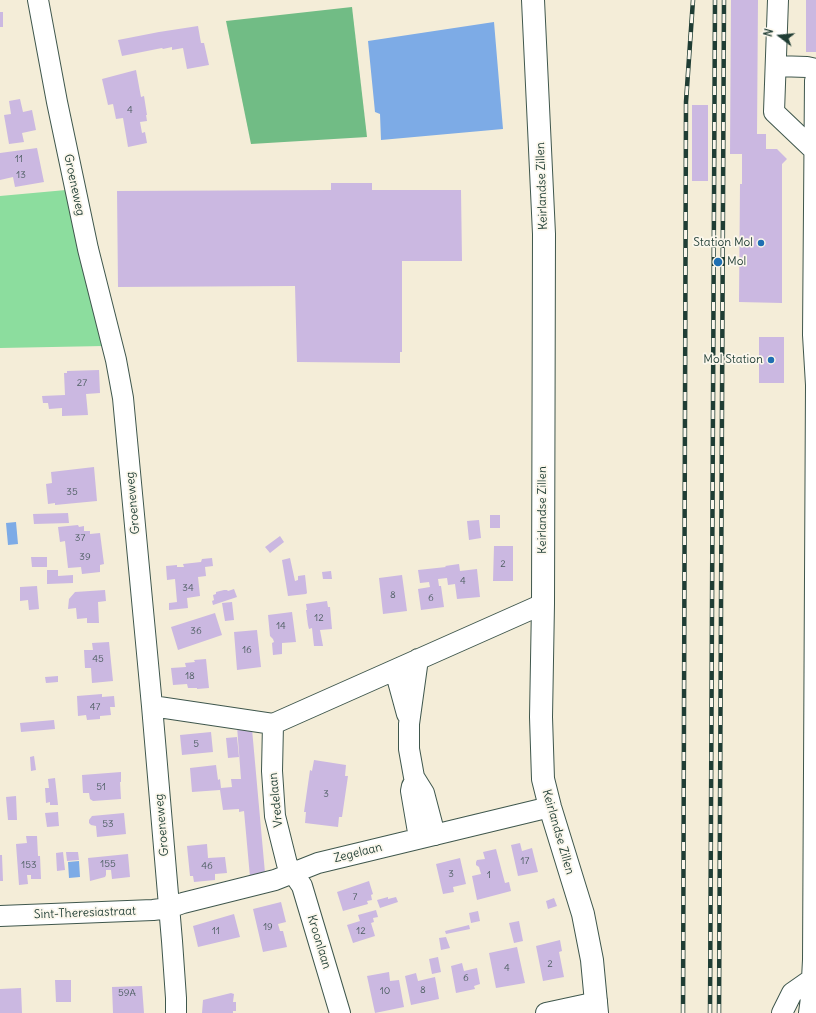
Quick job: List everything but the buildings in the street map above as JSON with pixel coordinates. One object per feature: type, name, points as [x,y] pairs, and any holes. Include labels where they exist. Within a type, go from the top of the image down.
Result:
[{"type":"main road","name":"Keirlandse Zillen","points":[[533,0],[544,234],[541,752],[543,779],[550,807],[583,914],[592,960],[597,1008]]},
{"type":"street","name":"Groeneweg","points":[[38,0],[58,110],[88,249],[116,360],[123,398],[152,706],[169,908],[176,1013]]},
{"type":"street","points":[[778,0],[774,112],[815,151]]},
{"type":"street","points":[[776,66],[807,66],[816,69]]},
{"type":"street","points":[[809,1013],[812,979],[815,719],[816,385],[813,335],[816,78]]},
{"type":"street","points":[[152,706],[273,724],[543,604]]},
{"type":"street","points":[[418,659],[409,724],[409,749],[414,777],[412,791],[427,837]]},
{"type":"street","points":[[395,670],[409,724]]},
{"type":"street","name":"Vredelaan","points":[[273,724],[272,771],[275,816],[287,864],[293,874]]},
{"type":"street","name":"Zegelaan","points":[[169,908],[275,880],[318,863],[550,807]]},
{"type":"street","name":"Kroonlaan","points":[[293,874],[302,886],[340,1013]]},
{"type":"street","name":"Sint-Theresiastraat","points":[[0,916],[153,910],[169,908]]},
{"type":"street","points":[[782,1013],[792,992],[812,979]]},
{"type":"street","points":[[546,1013],[597,1008]]},
{"type":"green space","points":[[352,7],[367,137],[251,144],[226,21]]},
{"type":"green space","points":[[66,190],[104,346],[0,348],[0,196]]},
{"type":"water","points":[[494,22],[503,129],[381,140],[380,114],[375,112],[368,41]]},
{"type":"water","points":[[16,522],[18,544],[8,545],[6,523]]},
{"type":"water","points":[[79,861],[80,877],[69,878],[68,862]]},
{"type":"railway","points":[[683,1013],[686,102],[693,0]]},
{"type":"railway","points":[[710,1013],[715,0]]},
{"type":"railway","points":[[719,1013],[724,0]]},
{"type":"place","name":"Station Mol","points":[[761,243]]},
{"type":"place","name":"Mol","points":[[718,262]]},
{"type":"place","name":"Mol Station","points":[[771,360]]}]
